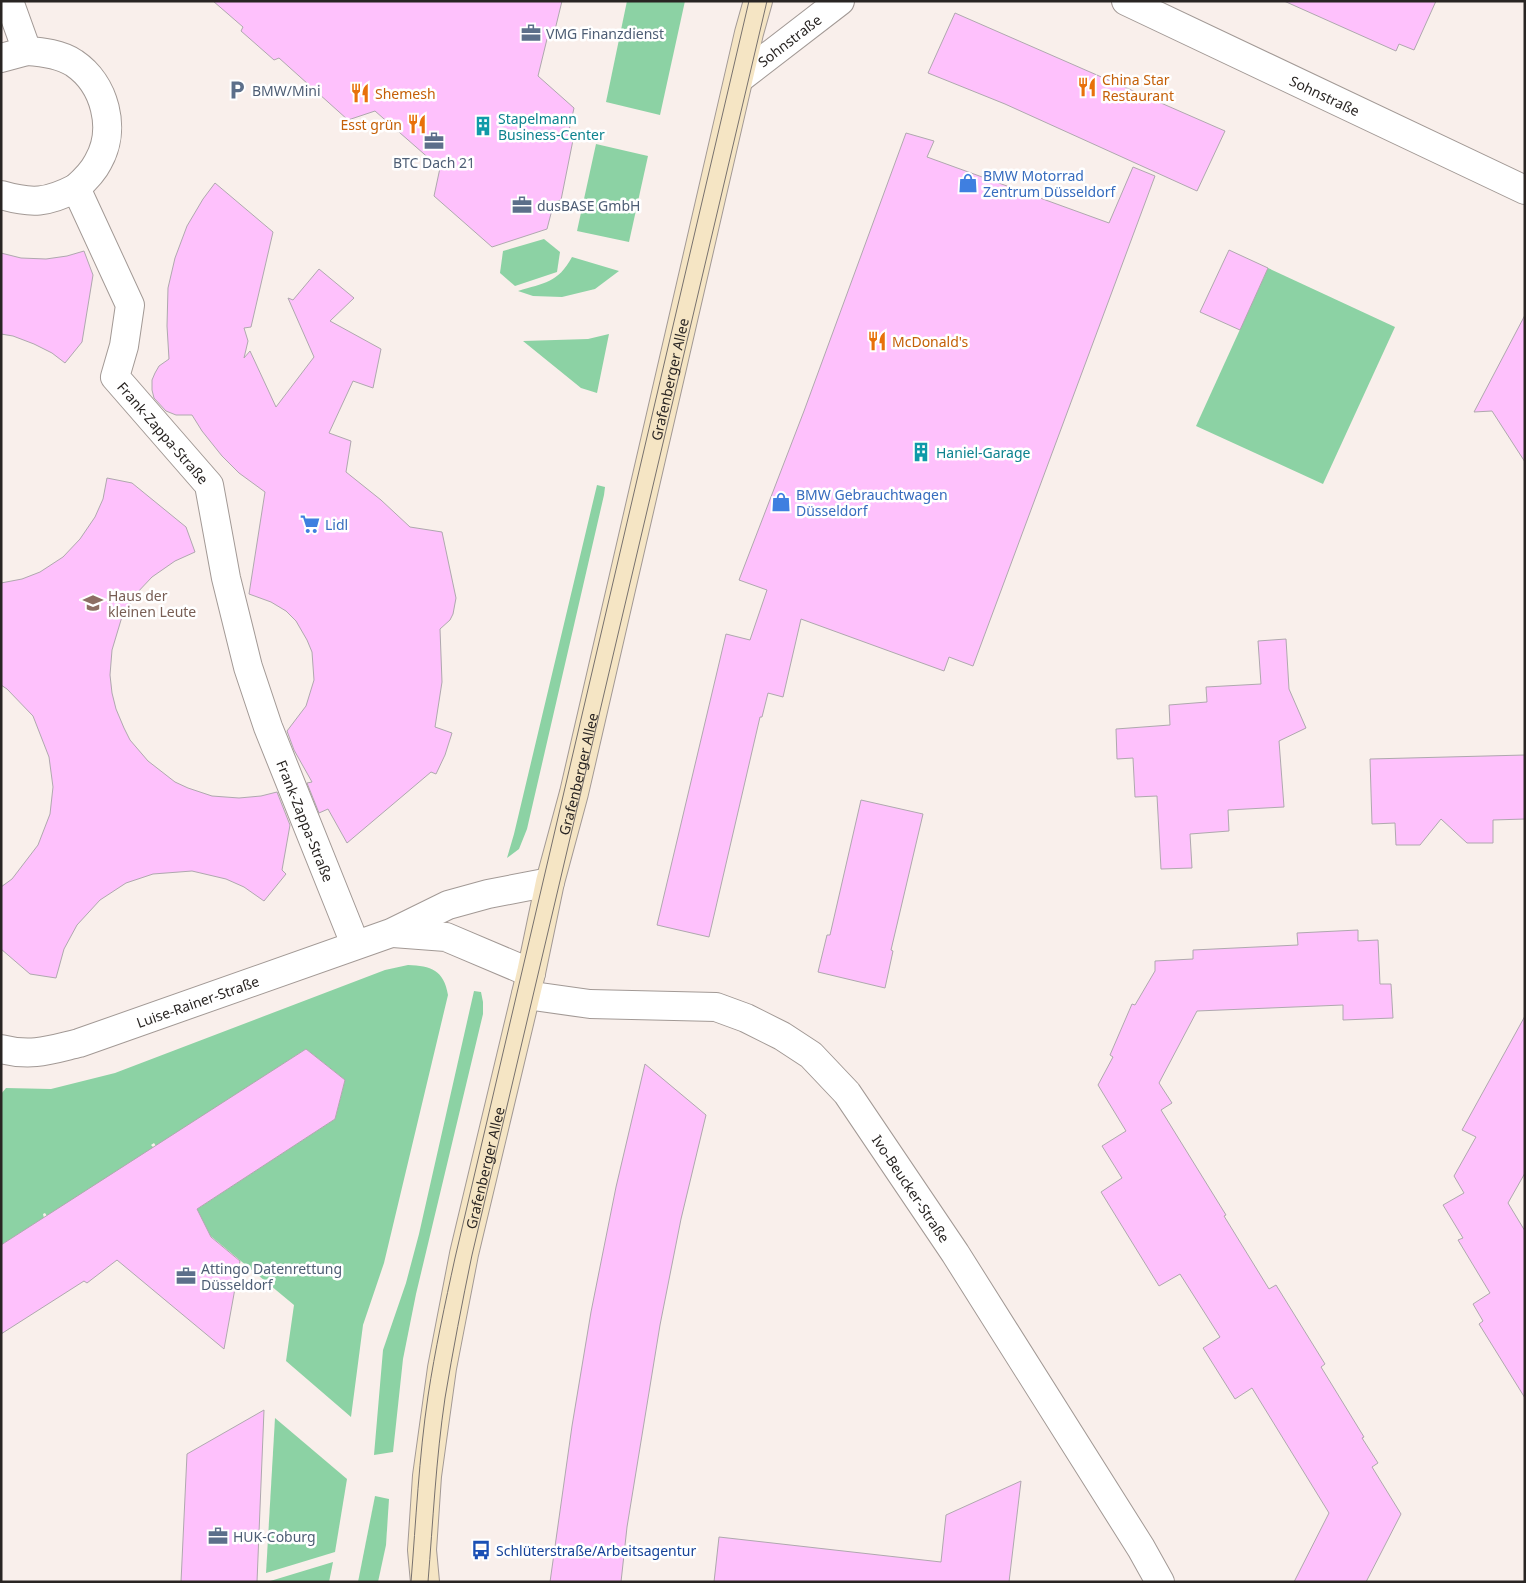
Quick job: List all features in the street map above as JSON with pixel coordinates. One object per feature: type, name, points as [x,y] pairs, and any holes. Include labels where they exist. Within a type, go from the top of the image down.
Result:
[{"type":"main road","points":[[743,1],[749,33]]},
{"type":"main road","name":"Grafenberger Allee","points":[[424,1582],[422,1550],[427,1476],[442,1368],[464,1254],[528,984],[550,882],[576,784],[749,33],[758,1]]},
{"type":"main road","name":"Grafenberger Allee","points":[[409,1582],[422,1550]]},
{"type":"street","points":[[1,195],[22,201],[41,201],[59,196],[76,188],[89,176],[99,161],[106,142],[108,123],[103,101],[92,80],[74,63],[51,53],[14,55],[9,1]]},
{"type":"street","name":"Sohnstraße","points":[[740,78],[840,1]]},
{"type":"street","name":"Sohnstraße","points":[[1126,1],[1525,190]]},
{"type":"street","name":"Frank-Zappa-Straße","points":[[76,188],[130,305],[124,346],[115,377],[209,485],[226,578],[248,667],[268,727],[355,944]]},
{"type":"street","name":"Luise-Rainer-Straße","points":[[1,1049],[18,1053],[37,1053],[79,1043],[355,944],[391,933],[448,905],[488,894],[550,882]]},
{"type":"street","name":"Luise-Rainer-Straße","points":[[391,933],[446,937],[528,984]]},
{"type":"street","name":"Ivo-Beucker-Straße","points":[[528,984],[590,1004],[716,1007],[746,1018],[782,1036],[811,1055],[847,1093],[950,1246],[1142,1548],[1160,1582]]},
{"type":"green space","points":[[627,1],[685,1],[660,115],[606,102]]},
{"type":"green space","points":[[596,144],[648,156],[629,242],[577,231]]},
{"type":"green space","points":[[544,239],[560,252],[557,272],[515,286],[500,273],[503,251]]},
{"type":"green space","points":[[572,257],[619,271],[595,289],[562,297],[533,296],[518,291],[550,281],[567,266]]},
{"type":"green space","points":[[1268,268],[1395,327],[1323,484],[1196,426]]},
{"type":"green space","points":[[609,334],[597,393],[581,388],[523,341],[588,339]]},
{"type":"green space","points":[[597,485],[605,487],[604,495],[527,829],[519,849],[507,858],[514,834]]},
{"type":"green space","points":[[408,965],[430,968],[435,971],[443,980],[448,995],[384,1263],[363,1325],[351,1417],[286,1361],[294,1305],[195,1223],[197,1209],[335,1119],[345,1080],[306,1049],[156,1146],[154,1143],[151,1145],[154,1148],[47,1216],[45,1213],[43,1214],[44,1218],[1,1245],[1,1094],[6,1088],[51,1089],[115,1073],[385,970]]},
{"type":"green space","points":[[474,991],[481,992],[483,1014],[416,1294],[403,1359],[393,1452],[374,1455],[383,1350],[406,1283],[419,1234]]},
{"type":"green space","points":[[275,1418],[347,1479],[335,1552],[266,1573]]},
{"type":"green space","points":[[375,1496],[389,1499],[386,1545],[378,1582],[358,1582]]},
{"type":"green space","points":[[333,1562],[329,1582],[267,1582]]},
{"type":"building","name":"Stapelmann Business-Center","points":[[213,1],[562,1],[553,38],[547,39],[538,76],[574,108],[568,135],[573,140],[561,200],[554,202],[547,229],[492,247],[434,196],[440,168],[375,111],[348,120],[279,58],[274,60],[241,31],[243,27]]},
{"type":"building","points":[[1284,1],[1436,1],[1414,50],[1399,44],[1396,51]]},
{"type":"building","points":[[955,13],[1225,131],[1197,191],[1005,104],[928,73]]},
{"type":"building","name":"Haniel-Garage","points":[[906,133],[934,141],[927,157],[1109,223],[1133,167],[1155,176],[973,666],[949,657],[944,671],[801,619],[783,697],[768,693],[762,717],[760,717],[709,937],[657,925],[726,634],[750,640],[767,590],[739,580],[804,411]]},
{"type":"building","points":[[215,183],[273,232],[251,327],[244,328],[248,341],[244,358],[250,351],[276,407],[314,357],[288,298],[293,300],[319,269],[354,298],[330,321],[381,349],[373,388],[353,381],[329,433],[351,441],[346,472],[381,500],[410,527],[442,532],[456,598],[450,620],[440,629],[442,682],[435,727],[452,733],[445,755],[436,774],[431,772],[347,843],[328,809],[319,813],[307,783],[312,782],[294,750],[287,731],[306,706],[314,680],[312,652],[296,621],[286,611],[271,602],[249,594],[265,492],[239,473],[222,456],[192,415],[176,415],[166,411],[154,398],[152,390],[152,380],[155,373],[159,366],[169,359],[167,326],[168,288],[175,258],[187,226]]},
{"type":"building","points":[[1229,250],[1268,268],[1240,330],[1200,312]]},
{"type":"building","points":[[84,251],[93,275],[82,342],[65,363],[52,353],[34,344],[13,336],[1,334],[1,253],[21,258],[46,259]]},
{"type":"building","points":[[1525,315],[1525,462],[1492,411],[1474,412]]},
{"type":"building","points":[[107,478],[132,483],[186,527],[195,552],[175,561],[152,577],[135,595],[121,620],[112,650],[110,675],[116,709],[124,728],[130,740],[148,761],[175,782],[188,788],[212,796],[239,798],[277,792],[290,825],[282,870],[286,874],[264,901],[244,887],[226,879],[192,871],[153,874],[126,883],[100,900],[77,925],[64,949],[56,978],[30,974],[1,949],[1,887],[12,879],[38,845],[50,814],[53,787],[49,757],[33,716],[1,685],[1,583],[22,579],[40,572],[63,557],[80,539],[95,517],[103,499]]},
{"type":"building","points":[[1286,639],[1289,689],[1306,728],[1279,741],[1284,807],[1228,810],[1229,831],[1190,834],[1192,868],[1161,869],[1157,796],[1135,797],[1133,758],[1117,759],[1116,729],[1170,725],[1169,705],[1207,702],[1206,687],[1261,684],[1258,641]]},
{"type":"building","points":[[1525,755],[1525,819],[1493,820],[1493,843],[1467,843],[1441,819],[1420,845],[1396,845],[1395,823],[1372,824],[1370,759]]},
{"type":"building","points":[[861,800],[923,814],[891,950],[893,951],[885,988],[818,972],[827,935],[830,935]]},
{"type":"building","points":[[1358,930],[1358,941],[1378,940],[1380,984],[1391,984],[1393,1018],[1343,1020],[1343,1005],[1197,1011],[1159,1083],[1172,1103],[1161,1110],[1269,1289],[1276,1285],[1325,1364],[1321,1367],[1364,1437],[1362,1438],[1378,1463],[1372,1467],[1401,1514],[1366,1582],[1294,1582],[1329,1513],[1252,1388],[1235,1399],[1203,1348],[1220,1337],[1180,1274],[1159,1286],[1101,1192],[1122,1178],[1102,1146],[1126,1131],[1098,1085],[1113,1057],[1110,1055],[1132,1004],[1135,1005],[1155,971],[1155,961],[1193,959],[1193,950],[1298,945],[1297,933]]},
{"type":"building","points":[[1525,1016],[1525,1173],[1508,1203],[1525,1231],[1525,1398],[1479,1324],[1483,1321],[1473,1304],[1490,1293],[1458,1240],[1463,1238],[1443,1205],[1464,1193],[1454,1176],[1476,1137],[1462,1130]]},
{"type":"building","points":[[306,1049],[345,1080],[335,1119],[197,1209],[211,1237],[240,1261],[224,1349],[117,1260],[87,1283],[84,1281],[1,1334],[1,1245]]},
{"type":"building","points":[[645,1064],[706,1115],[681,1219],[660,1325],[627,1527],[621,1582],[550,1582],[572,1426],[591,1312],[616,1187]]},
{"type":"building","points":[[264,1410],[257,1582],[181,1582],[187,1454]]},
{"type":"building","points":[[1021,1481],[1009,1582],[714,1582],[719,1537],[941,1562],[946,1515]]},
{"type":"tram line","points":[[411,1582],[420,1465],[428,1396],[455,1258],[749,1]]},
{"type":"tram line","points":[[428,1582],[437,1467],[445,1398],[472,1255],[767,1]]},
{"type":"place","name":"VMG Finanzdienst","points":[[531,33]]},
{"type":"place","name":"China Star Restaurant","points":[[1087,87]]},
{"type":"place","name":"BMW/Mini","points":[[237,90]]},
{"type":"place","name":"Shemesh","points":[[360,93]]},
{"type":"place","name":"Esst grün","points":[[417,124]]},
{"type":"place","name":"Stapelmann Business-Center","points":[[483,126]]},
{"type":"place","name":"BTC Dach 21","points":[[434,141]]},
{"type":"place","name":"BMW Motorrad Zentrum Düsseldorf","points":[[968,183]]},
{"type":"place","name":"dusBASE GmbH","points":[[522,205]]},
{"type":"place","name":"McDonald's","points":[[877,341]]},
{"type":"place","name":"Haniel-Garage","points":[[921,452]]},
{"type":"place","name":"BMW Gebrauchtwagen Düsseldorf","points":[[781,502]]},
{"type":"place","name":"Lidl","points":[[310,524]]},
{"type":"place","name":"Haus der kleinen Leute","points":[[93,603]]},
{"type":"place","name":"Attingo Datenrettung Düsseldorf","points":[[186,1276]]},
{"type":"place","name":"HUK-Coburg","points":[[218,1536]]},
{"type":"place","name":"Schlüterstraße/Arbeitsagentur","points":[[481,1550]]}]
